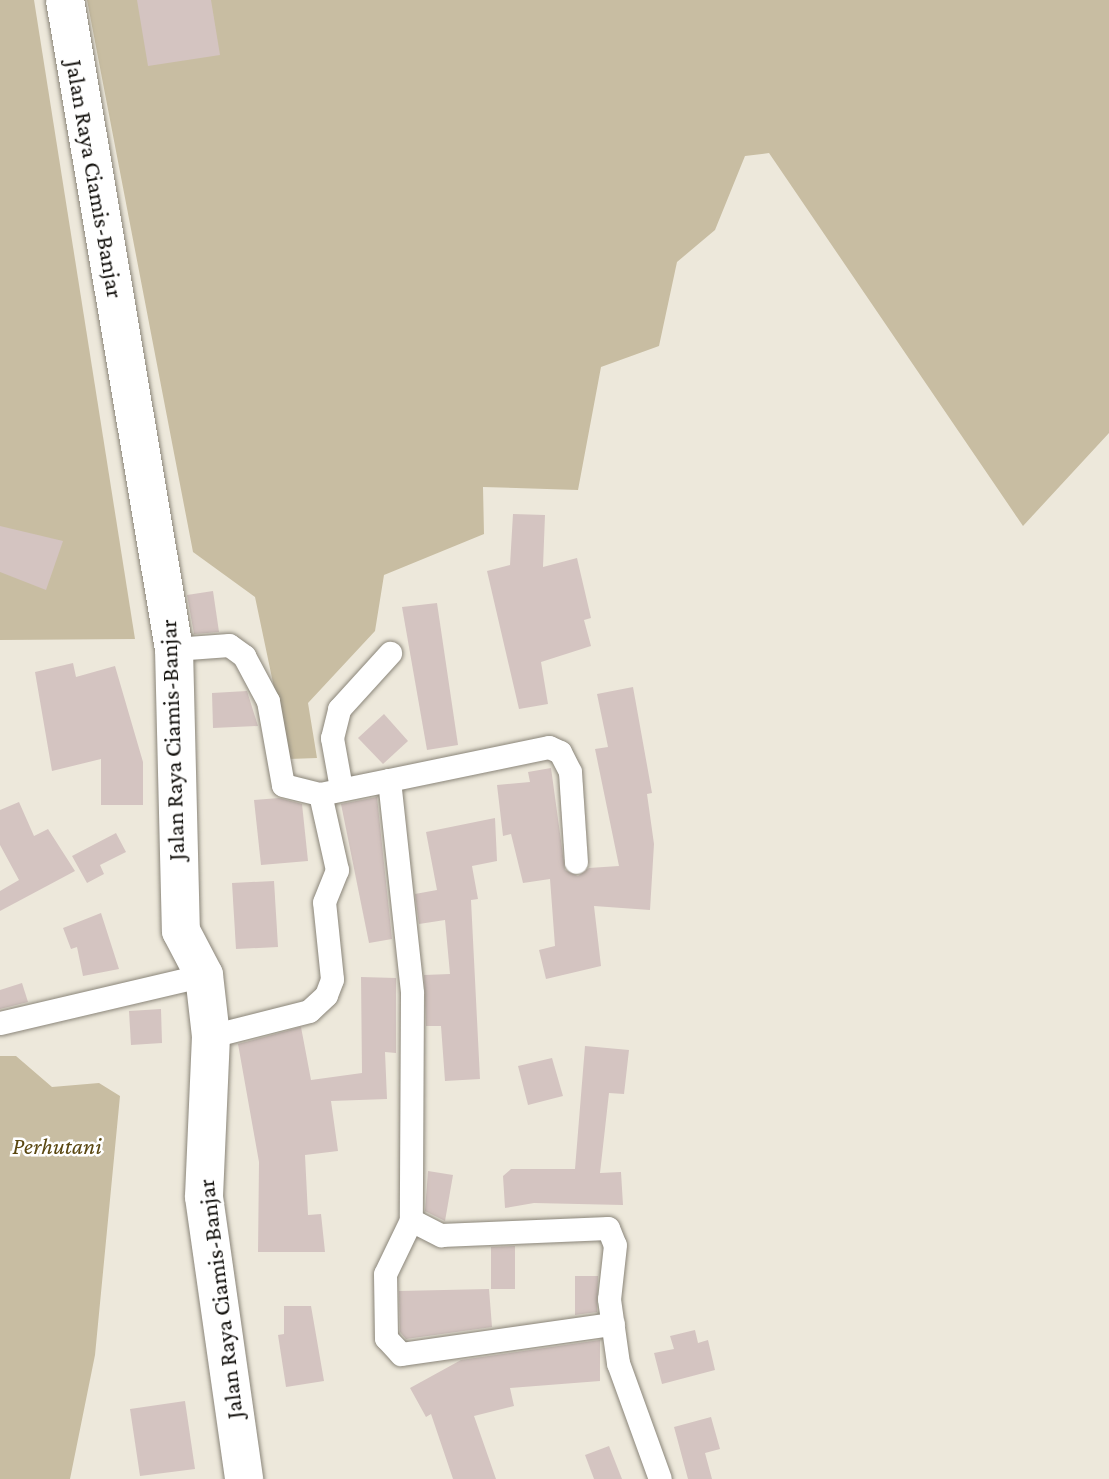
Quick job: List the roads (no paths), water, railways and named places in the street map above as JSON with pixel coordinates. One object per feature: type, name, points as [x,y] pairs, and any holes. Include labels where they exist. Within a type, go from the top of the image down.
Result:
[{"type":"highway","name":"Jalan Raya Ciamis-Banjar","points":[[65,0],[174,649],[181,931],[204,975],[211,1035],[204,1197],[244,1479]]},
{"type":"street","points":[[174,649],[229,645],[244,656],[268,701],[278,779],[330,791],[549,747],[560,752],[570,772],[576,862]]},
{"type":"street","points":[[211,1035],[309,1011],[326,995],[332,979],[324,902],[337,870],[330,791],[332,738],[340,709],[390,653]]},
{"type":"street","points":[[389,780],[412,992],[411,1220],[385,1274],[386,1338],[401,1354],[613,1324]]},
{"type":"street","points":[[0,1023],[204,975]]},
{"type":"street","points":[[411,1220],[441,1235],[604,1225],[615,1245],[613,1324],[618,1363],[660,1479]]},
{"type":"park label","name":"Perhutani","points":[[57,1146]]}]
